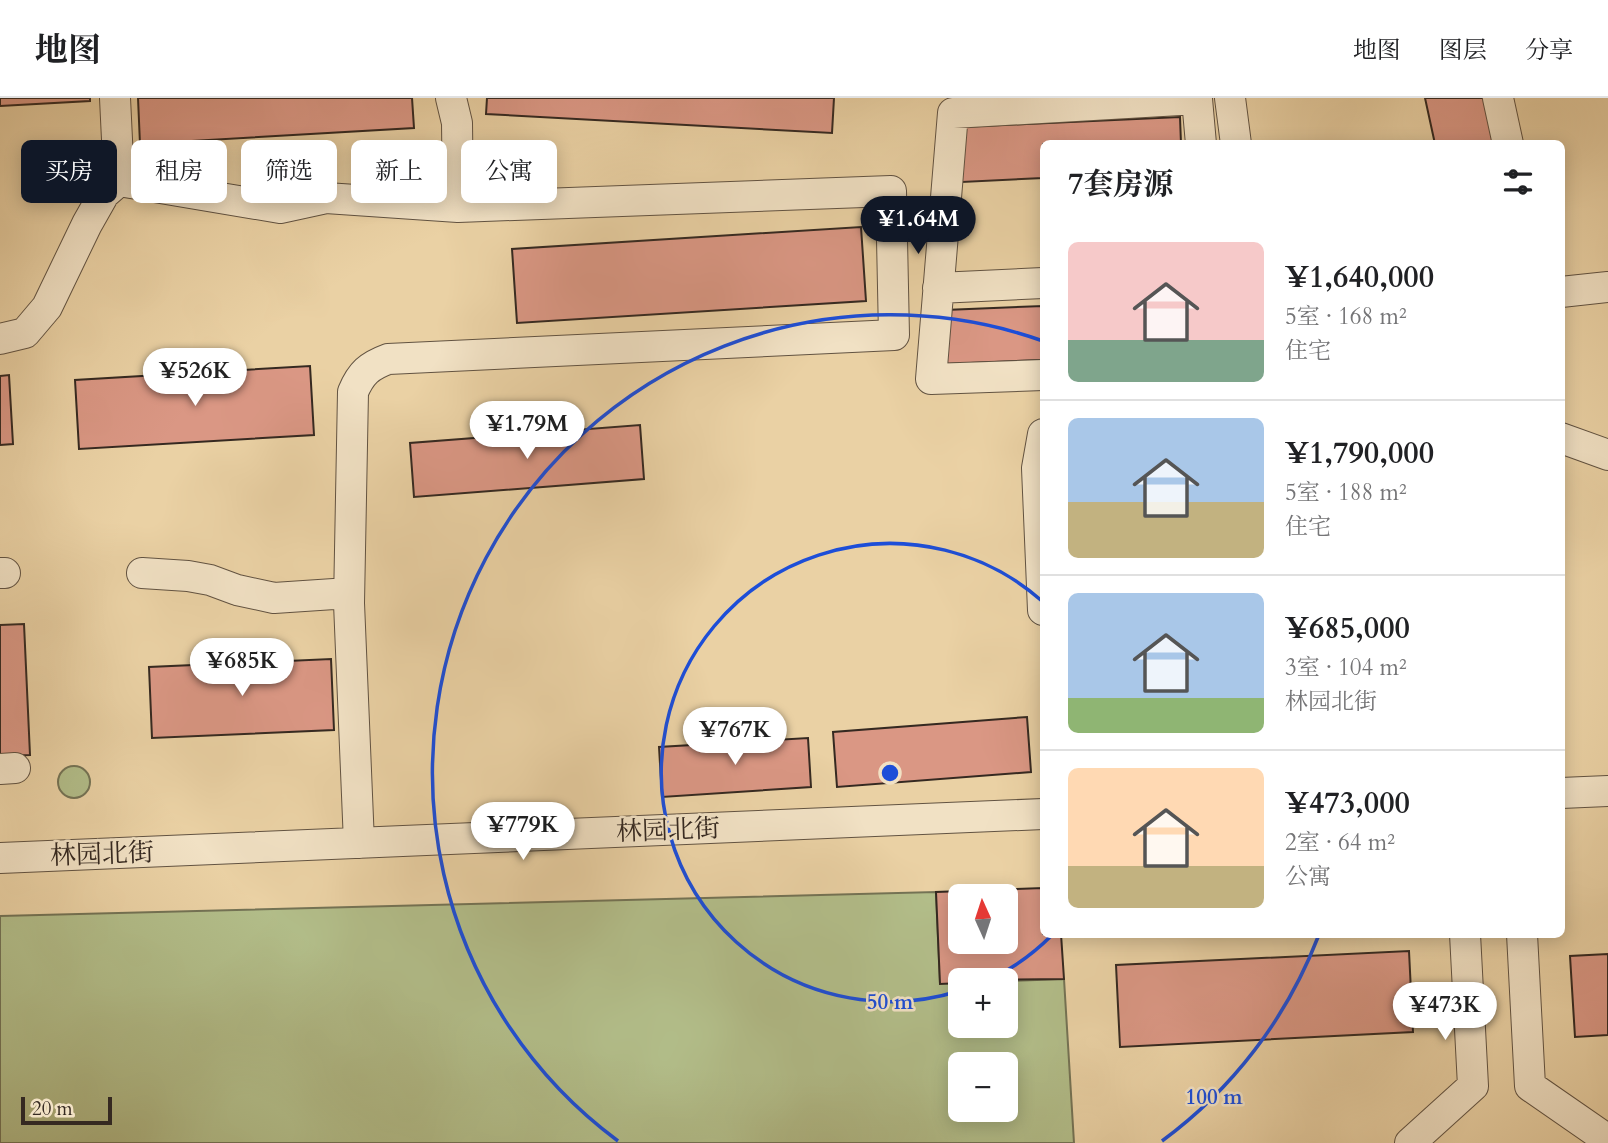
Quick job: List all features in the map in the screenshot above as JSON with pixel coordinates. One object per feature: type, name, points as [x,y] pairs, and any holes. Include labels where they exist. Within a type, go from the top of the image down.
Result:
[{"type":"street","points":[[115,98],[119,181]]},
{"type":"street","points":[[451,98],[457,123],[457,208]]},
{"type":"street","points":[[1230,98],[1235,140]]},
{"type":"street","points":[[1498,98],[1507,140]]},
{"type":"street","points":[[1040,375],[931,379],[953,113],[1197,99],[1201,140]]},
{"type":"street","points":[[119,181],[280,208],[326,198],[457,208],[891,191],[894,335],[388,359],[371,365],[360,376],[353,392],[348,593],[359,843]]},
{"type":"street","points":[[0,339],[25,333],[47,307],[92,214],[104,194],[119,181]]},
{"type":"street","points":[[938,288],[1040,283]]},
{"type":"street","points":[[1565,292],[1608,287]]},
{"type":"street","points":[[1565,439],[1608,455]]},
{"type":"street","points":[[142,573],[210,580],[237,590],[274,598],[348,593]]},
{"type":"street","points":[[1565,793],[1608,791]]},
{"type":"street","name":"林园北街","points":[[0,858],[1040,814]]},
{"type":"street","points":[[1410,1143],[1473,1086],[1465,938]]},
{"type":"street","points":[[1522,938],[1530,1086],[1608,1140]]},
{"type":"green space","points":[[74,766],[86,770],[90,782],[86,794],[74,798],[62,794],[58,782],[62,770]]},
{"type":"green space","points":[[936,892],[940,983],[948,983],[948,1038],[1018,1038],[1018,981],[1064,979],[1074,1143],[0,1143],[0,916]]},
{"type":"building","points":[[0,98],[90,98],[90,101],[0,106]]},
{"type":"building","points":[[138,98],[412,98],[414,128],[208,140],[140,140]]},
{"type":"building","points":[[487,98],[834,98],[832,133],[486,114]]},
{"type":"building","points":[[1425,98],[1486,98],[1495,140],[1434,140]]},
{"type":"building","points":[[1180,117],[1181,140],[1040,140],[1040,178],[962,182],[959,127]]},
{"type":"building","points":[[861,227],[866,301],[517,323],[512,249]]},
{"type":"building","points":[[1040,306],[1040,360],[947,364],[945,310]]},
{"type":"building","points":[[310,366],[314,435],[79,449],[75,380]]},
{"type":"building","points":[[9,375],[13,444],[0,445],[0,376]]},
{"type":"building","points":[[640,425],[644,479],[414,497],[410,443]]},
{"type":"building","points":[[24,624],[30,755],[0,756],[0,625]]},
{"type":"building","points":[[331,659],[334,730],[152,738],[149,667]]},
{"type":"building","points":[[1027,717],[1031,772],[837,787],[833,732]]},
{"type":"building","points":[[808,738],[811,787],[662,797],[659,747]]},
{"type":"building","points":[[1040,888],[1040,938],[1061,938],[1064,979],[1018,979],[1018,968],[948,968],[948,984],[940,984],[936,892],[948,892],[948,954],[1018,954],[1018,889]]},
{"type":"building","points":[[1409,951],[1413,1032],[1120,1047],[1116,965]]},
{"type":"building","points":[[1608,954],[1608,1035],[1575,1037],[1570,956]]}]
